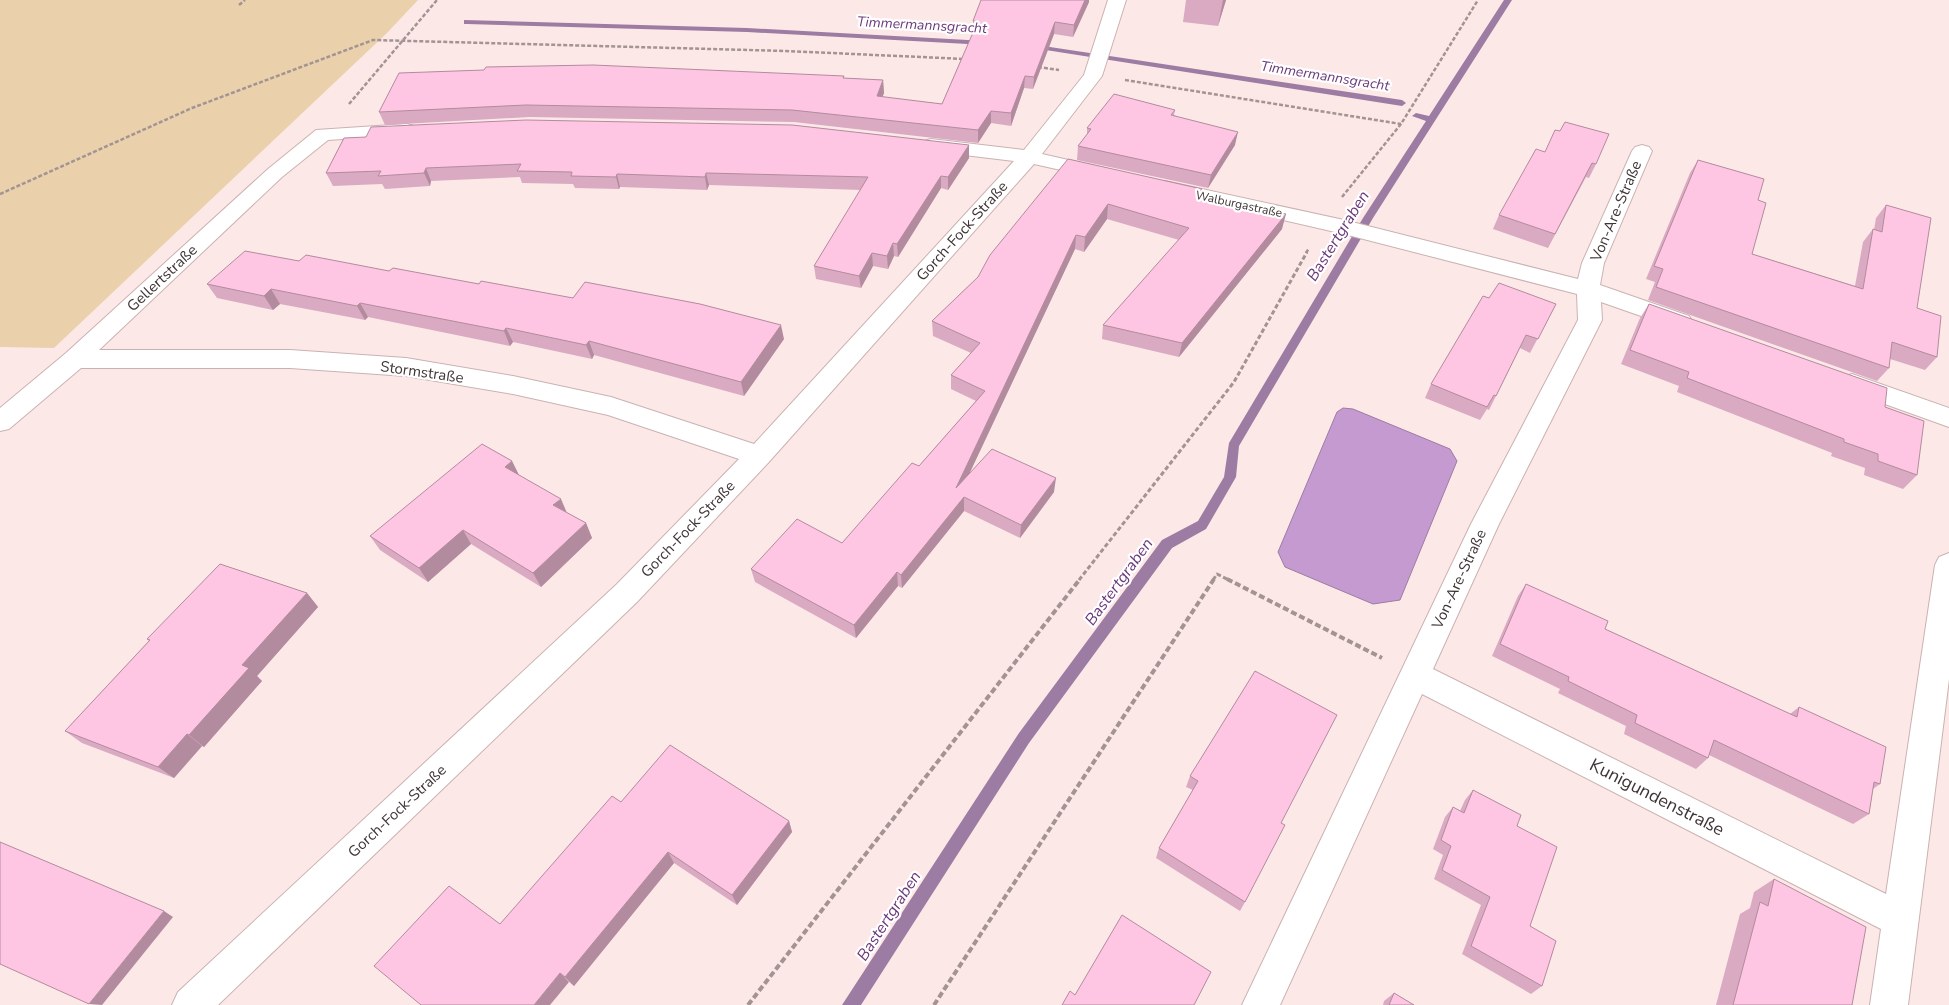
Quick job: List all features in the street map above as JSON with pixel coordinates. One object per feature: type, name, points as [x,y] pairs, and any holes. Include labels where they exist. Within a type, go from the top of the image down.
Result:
[{"type":"street","name":"Gorch-Fock-Straße","points":[[191,1005],[627,593],[759,456],[1029,157],[1096,65],[1117,0]]},
{"type":"street","points":[[323,134],[422,130]]},
{"type":"street","name":"Gellertstraße","points":[[0,422],[75,359],[275,173],[323,134]]},
{"type":"street","name":"Walburgastraße","points":[[915,143],[1029,157],[1334,225],[1588,289],[1699,328]]},
{"type":"street","name":"Von-Are-Straße","points":[[1261,1005],[1414,675],[1501,493],[1590,320],[1588,289],[1593,263],[1642,151]]},
{"type":"street","name":"Stormstraße","points":[[75,359],[290,358],[406,367],[512,385],[610,406],[759,456]]},
{"type":"street","points":[[1829,375],[1949,418]]},
{"type":"street","points":[[1889,1005],[1949,565]]},
{"type":"street","name":"Kunigundenstraße","points":[[1414,675],[1901,920]]},
{"type":"path","points":[[239,5],[245,0]]},
{"type":"path","points":[[323,134],[437,0]]},
{"type":"path","points":[[748,1005],[1234,382],[1401,124],[1478,0]]},
{"type":"path","points":[[0,194],[192,108],[373,40],[786,50],[970,59]]},
{"type":"path","points":[[1037,67],[1096,65],[1162,84],[1401,124]]},
{"type":"path","points":[[934,1005],[1217,574],[1414,675]]},
{"type":"shaded area","points":[[0,0],[418,0],[387,33],[54,348],[0,347]]},
{"type":"shaded area","points":[[1343,408],[1353,409],[1450,449],[1457,461],[1400,600],[1373,604],[1285,567],[1278,552],[1337,412]]},
{"type":"building","points":[[981,0],[1085,0],[1074,25],[1055,22],[1034,77],[1025,76],[1011,113],[991,111],[978,130],[792,110],[526,105],[379,112],[399,73],[484,70],[486,67],[593,65],[844,76],[843,78],[883,80],[877,96],[942,104],[978,21],[973,21]]},
{"type":"building","points":[[1114,94],[1175,110],[1171,115],[1238,132],[1211,175],[1078,146],[1091,129],[1087,128]]},
{"type":"building","points":[[526,120],[792,125],[969,145],[948,177],[941,176],[897,244],[893,243],[887,256],[872,253],[859,276],[814,266],[868,177],[706,173],[705,177],[617,174],[616,177],[571,176],[572,172],[517,171],[521,164],[426,168],[424,173],[378,176],[381,171],[326,173],[344,138],[366,137],[371,127]]},
{"type":"building","points":[[1565,122],[1609,134],[1596,164],[1592,163],[1555,234],[1499,215],[1536,149],[1545,152],[1555,130],[1560,131]]},
{"type":"building","points":[[1068,159],[1202,189],[1197,196],[1286,214],[1182,343],[1103,325],[1189,228],[1108,204],[1085,237],[1076,235],[956,488],[992,449],[1056,478],[1021,525],[964,497],[901,575],[897,572],[854,625],[751,569],[797,519],[842,543],[912,463],[919,466],[985,391],[951,375],[980,343],[932,321],[978,277],[990,255]]},
{"type":"building","points":[[1698,160],[1764,179],[1758,200],[1766,203],[1752,254],[1863,289],[1873,229],[1882,232],[1886,205],[1931,218],[1917,308],[1941,316],[1937,357],[1892,342],[1889,368],[1656,287],[1663,269],[1654,266]]},
{"type":"building","points":[[245,251],[299,261],[306,255],[389,271],[393,268],[479,284],[481,281],[573,298],[585,282],[700,304],[781,325],[741,382],[589,341],[586,345],[506,328],[504,331],[360,303],[357,306],[271,289],[264,296],[207,284]]},
{"type":"building","points":[[1499,283],[1556,304],[1538,339],[1526,335],[1496,396],[1494,395],[1487,407],[1431,384],[1483,296],[1489,298]]},
{"type":"building","points":[[1649,304],[1887,388],[1885,407],[1924,421],[1917,475],[1878,461],[1878,454],[1844,442],[1844,439],[1687,378],[1689,372],[1630,350]]},
{"type":"building","points":[[482,444],[512,461],[505,467],[561,499],[553,505],[586,523],[533,573],[463,530],[419,568],[370,536]]},
{"type":"building","points":[[220,564],[307,593],[242,665],[249,668],[189,735],[187,734],[158,767],[65,731],[150,640],[147,639]]},
{"type":"building","points":[[1526,584],[1608,621],[1605,629],[1797,717],[1799,707],[1886,747],[1880,784],[1874,782],[1869,814],[1714,740],[1708,758],[1635,723],[1637,715],[1568,681],[1569,677],[1500,644]]},
{"type":"building","points":[[1255,671],[1337,715],[1281,823],[1285,825],[1245,902],[1159,848],[1198,781],[1190,776]]},
{"type":"building","points":[[670,745],[789,821],[732,895],[668,852],[565,977],[560,973],[534,1005],[421,1005],[374,966],[449,886],[500,924],[612,796],[621,802]]},
{"type":"building","points":[[1473,790],[1521,815],[1517,826],[1557,847],[1530,926],[1556,941],[1542,986],[1471,946],[1490,897],[1442,870],[1451,846],[1441,840],[1453,807],[1464,813]]},
{"type":"building","points":[[0,842],[164,911],[89,1004],[0,964]]},
{"type":"building","points":[[1774,879],[1866,927],[1852,1005],[1733,1005],[1760,902],[1768,906]]},
{"type":"building","points":[[1122,915],[1211,972],[1194,1005],[1062,1005],[1070,991],[1075,995]]},
{"type":"building","points":[[1394,993],[1414,1005],[1389,1005]]},
{"type":"waterway","name":"Bastertgraben","points":[[1432,119],[1508,0]]},
{"type":"waterway","name":"Timmermannsgracht","points":[[467,22],[747,30],[986,43]]},
{"type":"waterway","name":"Timmermannsgracht","points":[[1033,46],[1402,103]]},
{"type":"waterway","points":[[1416,116],[1432,119]]},
{"type":"waterway","name":"Bastertgraben","points":[[851,1005],[1024,738],[1167,544],[1202,525],[1230,477],[1233,446],[1368,218],[1432,119]]}]
